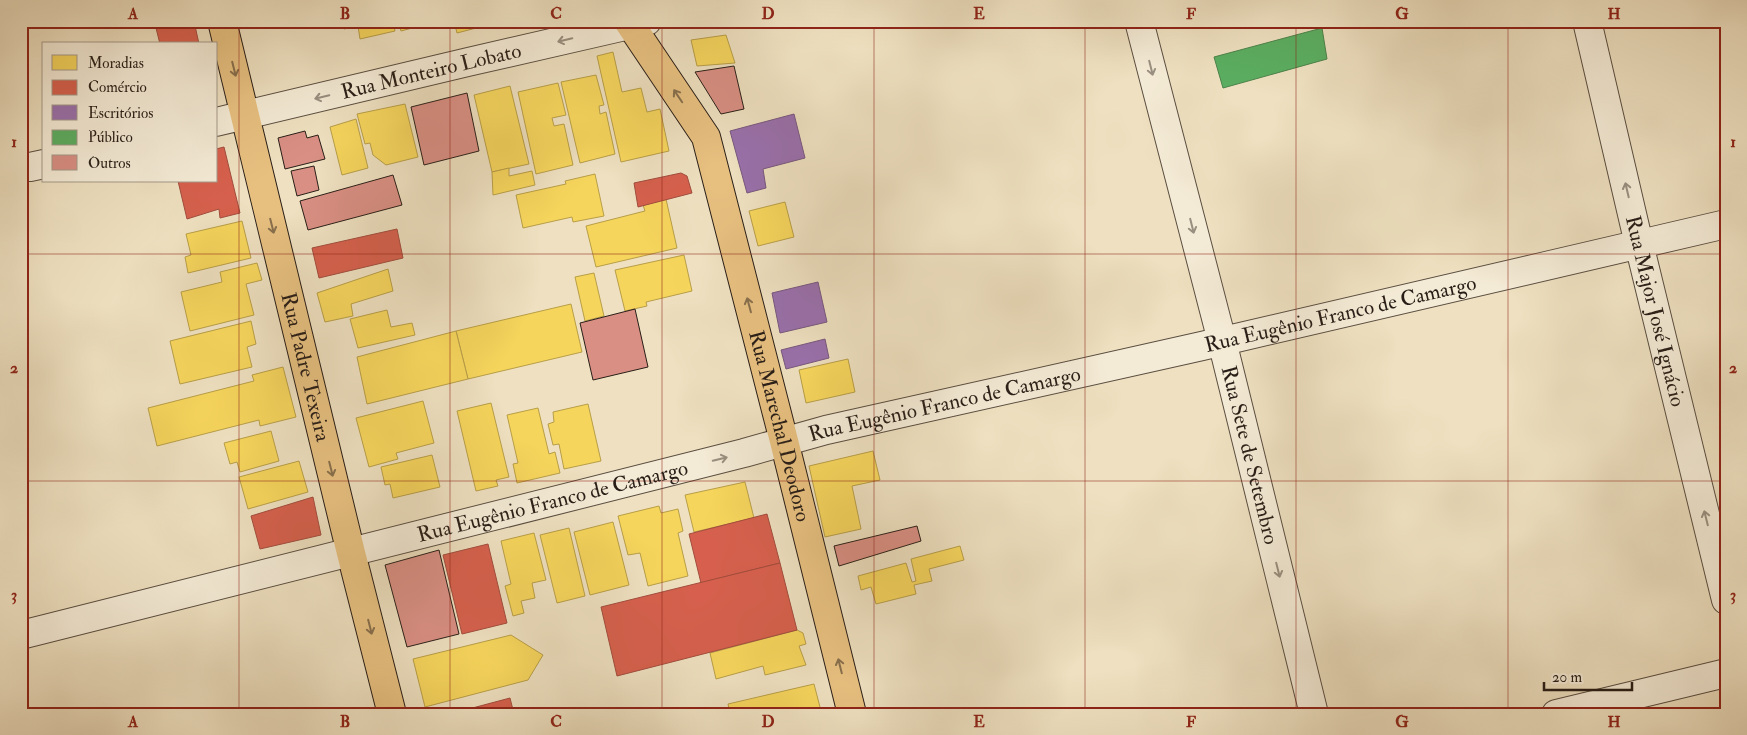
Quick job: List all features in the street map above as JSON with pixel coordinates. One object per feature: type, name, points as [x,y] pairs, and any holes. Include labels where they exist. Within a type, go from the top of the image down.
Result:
[{"type":"main road","name":"Rua Padre Texeira","points":[[222,21],[392,714]]},
{"type":"main road","name":"Rua Marechal Deodoro","points":[[635,23],[706,137],[852,714]]},
{"type":"street","name":"Rua Sete de Setembro","points":[[1139,21],[1222,341],[1314,714]]},
{"type":"street","name":"Rua Major José Ignácio","points":[[1587,21],[1726,600]]},
{"type":"street","name":"Rua Monteiro Lobato","points":[[218,122],[635,23]]},
{"type":"street","points":[[21,167],[42,164]]},
{"type":"street","name":"Rua Eugênio Franco de Camargo","points":[[21,635],[351,553],[744,453],[784,441],[1726,224]]},
{"type":"street","points":[[1556,714],[1726,673]]},
{"type":"building: Moradias","points":[[342,21],[393,21],[395,31],[360,39],[358,26],[344,29]]},
{"type":"building: Moradias","points":[[398,21],[438,21],[401,31]]},
{"type":"building: Moradias","points":[[454,21],[479,21],[480,27],[457,33]]},
{"type":"building: Moradias","points":[[493,21],[514,21],[493,25]]},
{"type":"building: Moradias","points":[[726,35],[735,63],[697,66],[691,40]]},
{"type":"building: Moradias","points":[[613,52],[622,92],[641,88],[647,112],[660,109],[669,151],[621,162],[597,56]]},
{"type":"building: Moradias","points":[[596,75],[604,105],[599,106],[600,114],[606,112],[615,154],[580,163],[561,82]]},
{"type":"building: Moradias","points":[[558,83],[566,115],[552,118],[554,126],[564,124],[573,165],[536,174],[518,92]]},
{"type":"building: Moradias","points":[[510,86],[529,164],[492,172],[474,95]]},
{"type":"building: Moradias","points":[[405,104],[418,157],[386,165],[373,155],[370,143],[365,144],[357,114]]},
{"type":"building: Moradias","points":[[356,119],[368,168],[342,175],[330,127]]},
{"type":"building: Moradias","points":[[509,168],[509,176],[532,171],[535,185],[493,195],[492,172]]},
{"type":"building: Moradias","points":[[595,174],[604,216],[573,222],[572,217],[523,228],[516,195],[566,184],[565,181]]},
{"type":"building: Moradias","points":[[666,199],[677,248],[596,267],[586,226],[645,211],[643,205]]},
{"type":"building: Moradias","points":[[785,202],[794,237],[758,246],[749,211]]},
{"type":"building: Moradias","points":[[242,221],[251,258],[188,273],[185,257],[191,255],[186,234]]},
{"type":"building: Moradias","points":[[684,255],[692,291],[646,302],[647,306],[625,311],[615,270]]},
{"type":"building: Moradias","points":[[257,263],[262,280],[246,284],[254,315],[190,331],[181,292],[222,282],[220,272]]},
{"type":"building: Moradias","points":[[388,269],[393,291],[351,304],[353,316],[325,322],[317,293]]},
{"type":"building: Moradias","points":[[594,273],[604,316],[585,321],[575,277]]},
{"type":"building: Moradias","points":[[571,304],[582,352],[468,379],[456,331]]},
{"type":"building: Moradias","points":[[387,310],[391,327],[412,323],[415,335],[358,348],[350,319]]},
{"type":"building: Moradias","points":[[251,321],[256,344],[247,347],[252,367],[180,384],[170,341]]},
{"type":"building: Moradias","points":[[456,331],[468,379],[367,404],[357,357]]},
{"type":"building: Moradias","points":[[848,359],[855,392],[806,403],[799,370]]},
{"type":"building: Moradias","points":[[283,367],[296,417],[260,426],[259,420],[157,446],[148,408],[254,381],[252,375]]},
{"type":"building: Moradias","points":[[423,401],[434,443],[396,453],[398,459],[369,467],[356,418]]},
{"type":"building: Moradias","points":[[491,403],[509,477],[496,480],[498,486],[476,491],[457,411]]},
{"type":"building: Moradias","points":[[588,404],[601,461],[564,469],[559,444],[553,445],[548,424],[554,422],[553,412]]},
{"type":"building: Moradias","points":[[538,408],[549,454],[555,452],[560,473],[517,483],[513,464],[518,463],[507,415]]},
{"type":"building: Moradias","points":[[271,431],[279,461],[240,472],[237,462],[230,464],[224,443]]},
{"type":"building: Moradias","points":[[873,451],[880,480],[852,486],[861,529],[825,537],[809,466]]},
{"type":"building: Moradias","points":[[432,455],[440,487],[393,498],[390,484],[385,485],[381,467]]},
{"type":"building: Moradias","points":[[299,461],[308,492],[248,509],[239,477]]},
{"type":"building: Moradias","points":[[745,482],[754,518],[694,532],[685,495]]},
{"type":"building: Moradias","points":[[659,506],[661,513],[678,509],[683,531],[678,533],[688,576],[648,586],[640,553],[628,555],[618,516]]},
{"type":"building: Moradias","points":[[613,522],[629,585],[590,595],[574,532]]},
{"type":"building: Moradias","points":[[569,528],[585,596],[557,603],[540,535]]},
{"type":"building: Moradias","points":[[534,533],[546,580],[532,583],[535,598],[521,601],[524,613],[513,616],[505,586],[511,584],[501,541]]},
{"type":"building: Moradias","points":[[960,546],[964,560],[929,569],[932,581],[914,585],[916,594],[876,604],[871,587],[861,590],[858,576],[906,563],[912,582],[916,581],[911,559]]},
{"type":"building: Moradias","points":[[797,630],[803,633],[806,644],[799,646],[806,665],[765,675],[763,666],[716,679],[710,653]]},
{"type":"building: Moradias","points":[[511,635],[543,655],[528,680],[425,707],[413,659]]},
{"type":"building: Moradias","points":[[814,684],[821,711],[812,714],[730,714],[728,704]]},
{"type":"building: Comércio","points":[[170,21],[194,21],[199,42],[160,42],[155,24]]},
{"type":"building: Comércio","points":[[224,147],[240,213],[220,218],[219,209],[187,219],[178,182],[218,182],[218,148]]},
{"type":"building: Comércio","points":[[681,173],[687,176],[692,193],[638,207],[634,183]]},
{"type":"building: Comércio","points":[[397,229],[403,258],[319,278],[312,248]]},
{"type":"building: Comércio","points":[[313,497],[321,535],[260,549],[251,516]]},
{"type":"building: Comércio","points":[[767,514],[780,563],[701,583],[689,534]]},
{"type":"building: Comércio","points":[[488,544],[507,623],[462,634],[443,555]]},
{"type":"building: Comércio","points":[[780,563],[797,630],[617,676],[601,607]]},
{"type":"building: Comércio","points":[[510,698],[514,714],[450,714]]},
{"type":"building: Escritórios","points":[[794,114],[805,158],[763,169],[766,188],[747,193],[730,131]]},
{"type":"building: Escritórios","points":[[818,282],[827,322],[780,333],[772,293]]},
{"type":"building: Escritórios","points":[[825,339],[829,358],[786,369],[781,350]]},
{"type":"building: Público","points":[[1322,28],[1327,59],[1223,88],[1214,57]]},
{"type":"building: Outros","points":[[734,66],[744,109],[721,114],[695,72]]},
{"type":"building: Outros","points":[[467,93],[479,151],[424,165],[411,107]]},
{"type":"building: Outros","points":[[305,131],[307,138],[318,135],[325,159],[285,169],[278,138]]},
{"type":"building: Outros","points":[[314,166],[319,190],[297,196],[291,171]]},
{"type":"building: Outros","points":[[393,175],[402,205],[308,230],[300,201]]},
{"type":"building: Outros","points":[[635,309],[648,367],[593,380],[580,323]]},
{"type":"building: Outros","points":[[917,526],[921,541],[839,566],[834,546]]},
{"type":"building: Outros","points":[[439,550],[459,634],[407,647],[385,565]]}]
